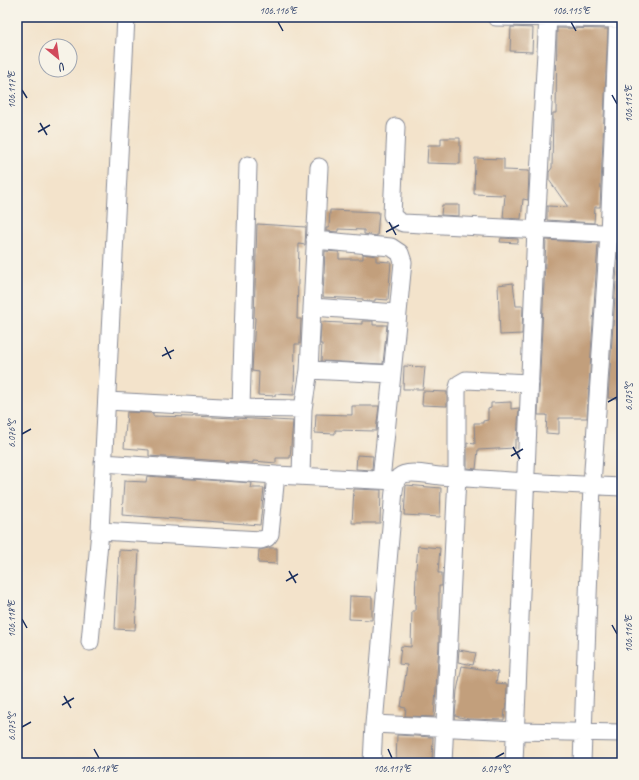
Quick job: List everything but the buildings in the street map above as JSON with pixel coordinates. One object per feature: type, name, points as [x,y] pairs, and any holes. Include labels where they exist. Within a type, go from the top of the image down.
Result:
[{"type":"street","points":[[90,642],[100,532],[126,17]]},
{"type":"street","points":[[496,17],[619,18],[615,234],[592,485],[582,763]]},
{"type":"street","points":[[514,763],[536,229],[548,18]]},
{"type":"street","points":[[396,128],[392,215],[397,220],[404,223],[615,234]]},
{"type":"street","points":[[241,408],[248,165]]},
{"type":"street","points":[[301,475],[303,409],[309,370],[319,167]]},
{"type":"street","points":[[315,240],[391,247],[400,253],[403,262],[392,374],[388,480],[372,763]]},
{"type":"street","points":[[312,307],[397,314]]},
{"type":"street","points":[[309,370],[392,374]]},
{"type":"street","points":[[443,763],[457,477],[457,391],[459,384],[466,380],[530,383]]},
{"type":"street","points":[[106,400],[241,408],[303,409]]},
{"type":"street","points":[[103,463],[276,475],[388,480],[408,473],[622,486]]},
{"type":"street","points":[[100,532],[261,540],[267,538],[270,534],[276,475]]},
{"type":"street","points":[[374,724],[516,732],[622,733]]}]
